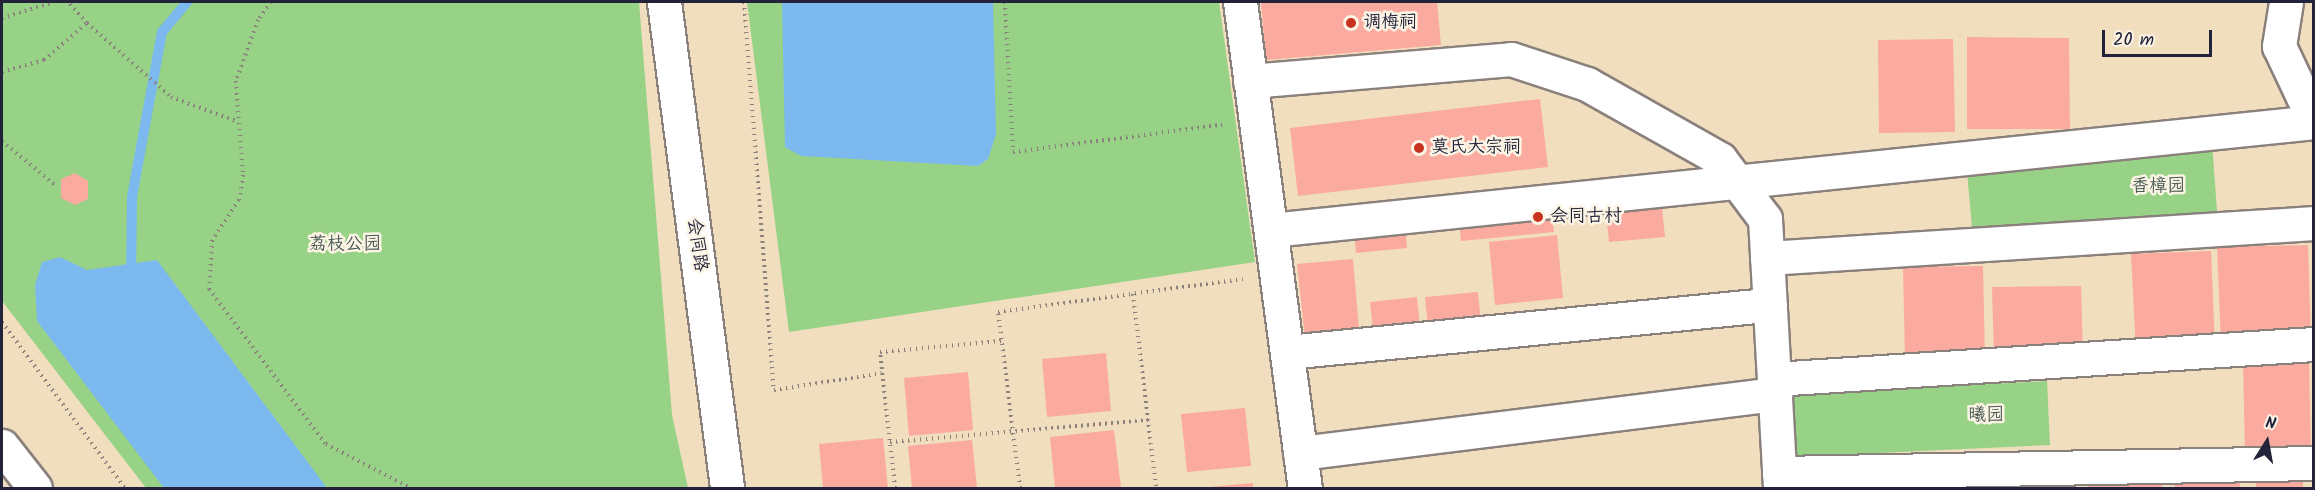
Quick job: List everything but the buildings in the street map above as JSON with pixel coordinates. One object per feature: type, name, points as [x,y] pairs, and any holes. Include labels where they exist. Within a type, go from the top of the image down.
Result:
[{"type":"street","name":"会同路","points":[[663,2],[727,489]]},
{"type":"street","points":[[1240,2],[1305,489]]},
{"type":"street","points":[[1271,230],[1734,178],[2313,121],[2279,46],[2286,2]]},
{"type":"street","points":[[1250,81],[1511,59],[1587,84],[1720,159],[1765,219],[1780,481],[2313,463]]},
{"type":"street","points":[[1767,258],[2313,223]]},
{"type":"street","points":[[1287,352],[1770,305]]},
{"type":"street","points":[[1300,453],[1774,386],[2313,344]]},
{"type":"street","points":[[2,446],[35,489]]},
{"type":"path","points":[[2,18],[54,2]]},
{"type":"path","points":[[68,2],[87,23],[171,98],[239,122]]},
{"type":"path","points":[[271,2],[258,20],[236,81],[239,122],[239,200],[212,240],[209,289],[326,444],[411,489]]},
{"type":"path","points":[[744,2],[774,390],[882,373]]},
{"type":"path","points":[[1005,2],[1013,152],[1256,121]]},
{"type":"path","points":[[2,72],[44,60],[87,23]]},
{"type":"path","points":[[2,141],[56,186]]},
{"type":"path","points":[[1020,489],[998,312],[1276,274]]},
{"type":"path","points":[[1134,294],[1156,489]]},
{"type":"path","points":[[2,322],[125,489]]},
{"type":"path","points":[[895,489],[880,352],[1002,341]]},
{"type":"path","points":[[890,442],[1148,420]]},
{"type":"green space","name":"荔枝公园","points":[[2,2],[639,2],[672,415],[688,488],[146,488],[2,301]]},
{"type":"green space","points":[[747,2],[1219,2],[1255,262],[789,332]]},
{"type":"green space","name":"香樟园","points":[[2212,142],[2218,225],[1973,239],[1966,161]]},
{"type":"green space","name":"曦园","points":[[2047,381],[2050,445],[1793,457],[1790,394]]},
{"type":"water","points":[[782,2],[993,2],[996,134],[988,159],[978,166],[801,156],[785,147]]},
{"type":"water","points":[[60,257],[87,270],[157,260],[327,488],[164,488],[37,321],[35,285],[42,262]]},
{"type":"waterway","points":[[131,280],[132,197],[162,32],[187,2]]},
{"type":"place","name":"调梅祠","points":[[1351,23]]},
{"type":"place","name":"莫氏大宗祠","points":[[1419,148]]},
{"type":"place","name":"会同古村","points":[[1538,217]]}]
